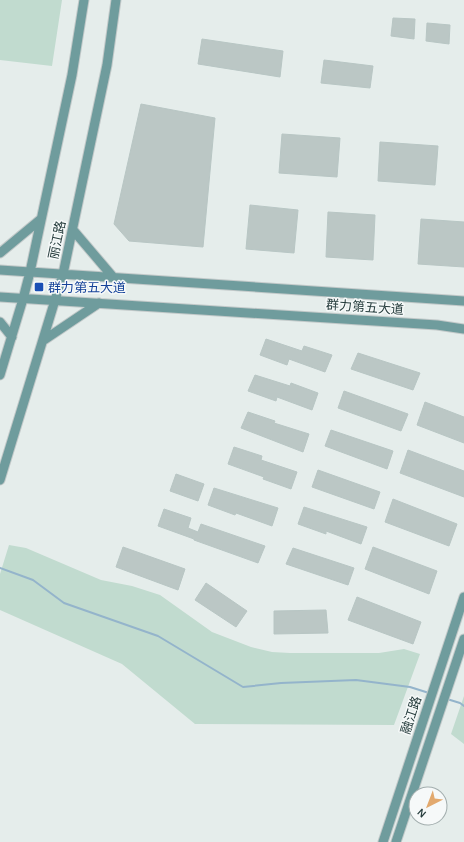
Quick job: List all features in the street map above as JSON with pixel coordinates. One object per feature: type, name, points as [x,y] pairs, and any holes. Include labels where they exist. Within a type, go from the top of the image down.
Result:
[{"type":"main road","name":"丽江路","points":[[0,375],[30,272],[72,75],[84,0]]},
{"type":"main road","name":"丽江路","points":[[0,480],[64,274],[107,65],[116,0]]},
{"type":"main road","points":[[0,253],[41,219]]},
{"type":"main road","points":[[73,230],[113,277]]},
{"type":"main road","name":"群力第五大道","points":[[0,270],[464,301]]},
{"type":"main road","name":"群力第五大道","points":[[0,297],[429,325],[464,329]]},
{"type":"main road","points":[[44,340],[99,303]]},
{"type":"main road","points":[[0,322],[12,337]]},
{"type":"main road","name":"融江路","points":[[383,842],[464,597]]},
{"type":"main road","name":"融江路","points":[[396,842],[464,639]]},
{"type":"green space","points":[[0,0],[62,0],[52,66],[0,60]]},
{"type":"green space","points":[[9,545],[26,548],[101,580],[132,586],[160,595],[212,632],[251,647],[272,652],[290,653],[379,653],[404,649],[420,654],[394,725],[195,724],[122,664],[0,610],[0,574]]},
{"type":"green space","points":[[464,696],[464,744],[451,734]]},
{"type":"building","points":[[393,18],[415,19],[414,39],[391,36]]},
{"type":"building","points":[[427,23],[450,25],[449,44],[426,41]]},
{"type":"building","points":[[202,39],[283,51],[280,77],[198,64]]},
{"type":"building","points":[[324,60],[373,66],[370,88],[321,83]]},
{"type":"building","points":[[141,104],[215,118],[203,247],[129,241],[114,224]]},
{"type":"building","points":[[282,134],[340,138],[337,177],[279,173]]},
{"type":"building","points":[[380,142],[438,146],[435,185],[378,181]]},
{"type":"building","points":[[250,205],[298,210],[294,253],[246,249]]},
{"type":"building","points":[[328,212],[375,215],[373,260],[326,257]]},
{"type":"building","points":[[421,219],[464,222],[464,267],[418,264]]},
{"type":"building","points":[[266,339],[302,351],[304,346],[332,355],[325,372],[289,359],[287,365],[260,355]]},
{"type":"building","points":[[358,353],[420,373],[413,390],[351,369]]},
{"type":"building","points":[[255,375],[290,386],[291,383],[318,393],[312,410],[277,397],[276,401],[248,391]]},
{"type":"building","points":[[344,391],[408,414],[401,431],[338,408]]},
{"type":"building","points":[[425,402],[464,417],[464,443],[417,425]]},
{"type":"building","points":[[248,412],[275,421],[274,423],[309,434],[303,452],[241,428]]},
{"type":"building","points":[[331,430],[393,451],[387,469],[325,446]]},
{"type":"building","points":[[234,447],[262,456],[261,460],[297,472],[291,489],[228,464]]},
{"type":"building","points":[[408,450],[464,471],[464,497],[400,473]]},
{"type":"building","points":[[318,470],[380,492],[374,509],[312,487]]},
{"type":"building","points":[[176,474],[204,484],[198,501],[170,491]]},
{"type":"building","points":[[214,488],[278,508],[272,526],[208,505]]},
{"type":"building","points":[[393,499],[457,524],[449,546],[385,522]]},
{"type":"building","points":[[304,507],[367,527],[361,544],[326,531],[326,534],[298,524]]},
{"type":"building","points":[[164,509],[191,518],[188,528],[198,532],[201,524],[265,546],[258,563],[158,526]]},
{"type":"building","points":[[123,547],[185,569],[178,590],[116,567]]},
{"type":"building","points":[[373,547],[437,571],[429,594],[365,569]]},
{"type":"building","points":[[293,548],[354,568],[348,585],[286,564]]},
{"type":"building","points":[[206,583],[247,611],[236,627],[195,600]]},
{"type":"building","points":[[357,597],[421,622],[413,644],[348,620]]},
{"type":"building","points":[[326,610],[328,633],[274,634],[274,611]]},
{"type":"waterway","points":[[0,568],[33,580],[64,603],[158,636],[243,687],[281,683],[356,680],[410,687],[429,693]]},
{"type":"waterway","points":[[447,699],[460,703],[464,706]]},
{"type":"place","name":"群力第五大道","points":[[39,287]]}]
